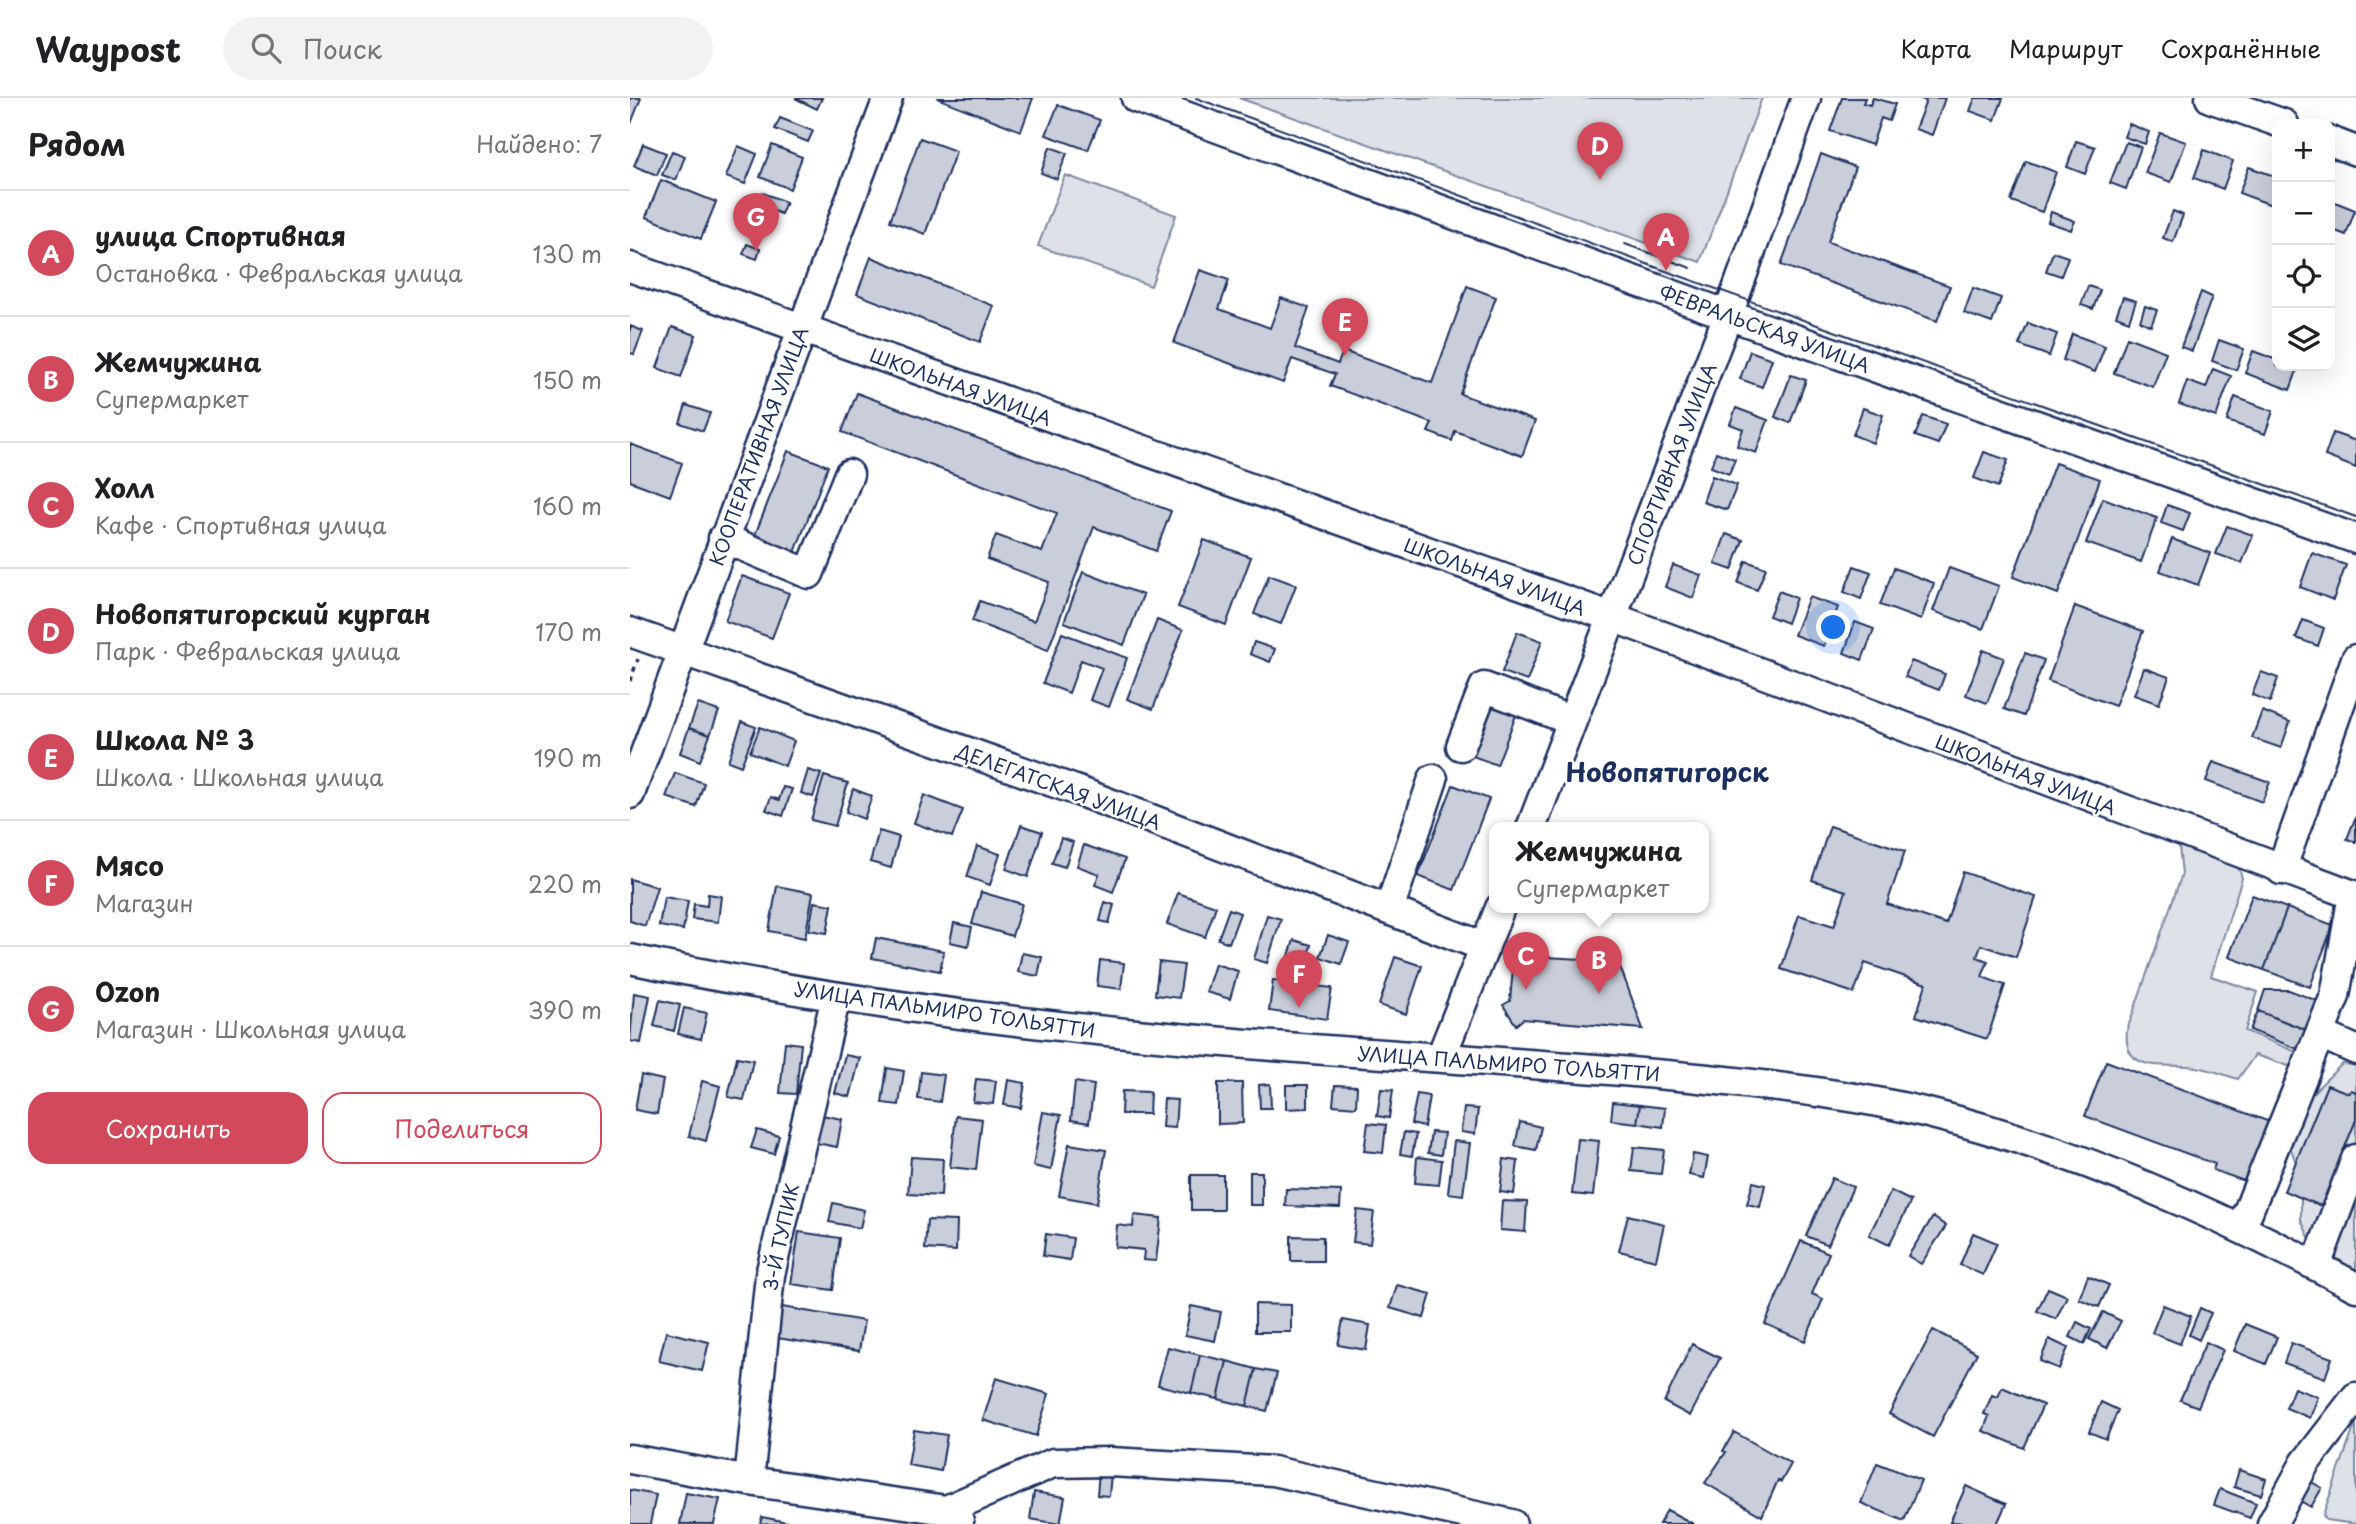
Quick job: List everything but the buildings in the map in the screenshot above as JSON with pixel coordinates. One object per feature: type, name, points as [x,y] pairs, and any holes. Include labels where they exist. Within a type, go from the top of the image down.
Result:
[{"type":"street","name":"КООПЕРАТИВНАЯ УЛИЦА","points":[[630,794],[888,98]]},
{"type":"street","name":"ФЕВРАЛЬСКАЯ УЛИЦА","points":[[1136,98],[1728,315],[2356,538]]},
{"type":"street","name":"СПОРТИВНАЯ УЛИЦА","points":[[1533,822],[1728,315],[1806,98]]},
{"type":"street","points":[[2210,98],[2272,120]]},
{"type":"street","points":[[2335,143],[2356,151]]},
{"type":"street","name":"ШКОЛЬНАЯ УЛИЦА","points":[[630,267],[1612,617],[2281,870],[2355,895]]},
{"type":"street","points":[[723,538],[809,574],[849,474]]},
{"type":"street","name":"ДЕЛЕГАТСКАЯ УЛИЦА","points":[[630,632],[1078,791],[1485,947]]},
{"type":"street","points":[[2281,870],[2356,659]]},
{"type":"street","points":[[1461,746],[1484,687],[1572,721]]},
{"type":"street","points":[[1389,910],[1433,779]]},
{"type":"street","points":[[2241,1230],[2335,996],[2355,895]]},
{"type":"street","points":[[1441,1057],[1498,913]]},
{"type":"street","name":"УЛИЦА ПАЛЬМИРО ТОЛЬЯТТИ","points":[[630,959],[836,997],[1092,1030],[1689,1077],[1861,1098],[1928,1113],[2021,1140],[2152,1190],[2356,1287]]},
{"type":"street","name":"3-Й ТУПИК","points":[[749,1481],[769,1275],[836,997]]},
{"type":"street","points":[[2320,1034],[2356,1050]]},
{"type":"street","points":[[2316,1266],[2356,1159]]},
{"type":"street","points":[[2272,1524],[2305,1462],[2356,1397]]},
{"type":"street","points":[[630,1459],[954,1517],[1053,1464],[1110,1462],[1273,1471],[1512,1524]]},
{"type":"shaded area","points":[[1239,98],[1762,98],[1700,262]]},
{"type":"shaded area","points":[[1065,175],[1176,215],[1151,286],[1038,246]]},
{"type":"shaded area","points":[[2185,840],[2227,857],[2239,870],[2242,878],[2211,976],[2258,992],[2245,1031],[2304,1055],[2298,1069],[2255,1055],[2238,1079],[2196,1067],[2140,1061],[2132,1055],[2127,1045],[2127,1030],[2182,874],[2179,846]]},
{"type":"shaded area","points":[[2342,1064],[2356,1065],[2356,1272],[2310,1239],[2301,1220],[2301,1177],[2290,1146],[2289,1124],[2295,1110]]},
{"type":"shaded area","points":[[2356,1422],[2356,1524],[2326,1520],[2323,1515]]},
{"type":"tram line","points":[[1196,98],[1666,271],[2356,517]]},
{"type":"tram line","points":[[1625,244],[1691,268]]},
{"type":"place","name":"Новопятигорский курган","points":[[1600,180]]},
{"type":"place","name":"Ozon","points":[[756,251]]},
{"type":"place","name":"улица Спортивная","points":[[1666,271]]},
{"type":"place","name":"Школа № 3","points":[[1345,356]]},
{"type":"place","name":"Холл","points":[[1526,990]]},
{"type":"place","name":"Жемчужина","points":[[1599,994]]},
{"type":"place","name":"Мясо","points":[[1299,1008]]},
{"type":"district","name":"Новопятигорск","points":[[1667,771]]}]
